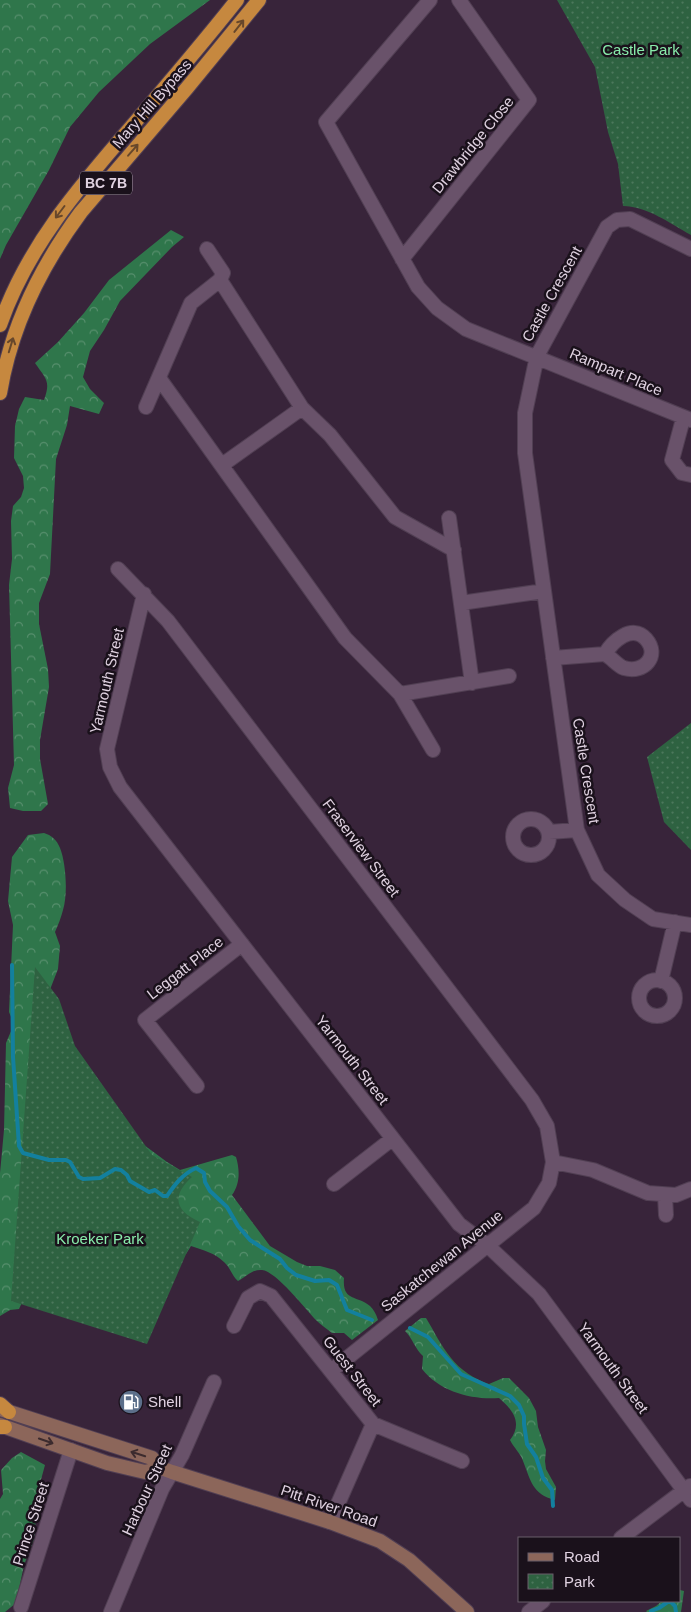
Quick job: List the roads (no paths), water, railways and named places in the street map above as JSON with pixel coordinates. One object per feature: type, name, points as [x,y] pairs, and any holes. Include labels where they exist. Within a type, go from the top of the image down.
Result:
[{"type":"highway","name":"Mary Hill Bypass","points":[[0,325],[25,267],[52,224],[97,166],[237,0]]},
{"type":"highway","name":"Mary Hill Bypass","points":[[0,393],[5,367],[20,319],[40,275],[66,232],[259,0]]},
{"type":"main road","name":"Pitt River Road","points":[[3,1408],[152,1458],[166,1470],[330,1522],[368,1536],[390,1546],[427,1575],[467,1612]]},
{"type":"main road","name":"Pitt River Road","points":[[2,1427],[107,1463],[145,1472],[166,1470]]},
{"type":"main road","points":[[72,1450],[89,1438]]},
{"type":"street","points":[[430,0],[326,122],[418,287],[437,308],[466,329],[537,356]]},
{"type":"street","name":"Drawbridge Close","points":[[402,260],[529,100],[459,0]]},
{"type":"street","name":"Castle Crescent","points":[[691,249],[630,219],[617,220],[607,227],[537,356],[525,413],[525,453],[577,830],[598,875],[625,900],[653,919],[691,925]]},
{"type":"street","points":[[146,407],[191,303],[220,280],[223,273],[207,249]]},
{"type":"street","points":[[220,280],[302,408],[330,435],[395,517],[454,550]]},
{"type":"street","name":"Rampart Place","points":[[537,356],[687,418]]},
{"type":"street","points":[[159,378],[346,638],[400,694],[433,750]]},
{"type":"street","points":[[222,465],[302,408]]},
{"type":"street","name":"Rampart Place","points":[[687,418],[683,419],[672,460],[682,473],[691,476]]},
{"type":"street","points":[[449,518],[472,683]]},
{"type":"street","name":"Fraserview Street","points":[[118,569],[168,621],[532,1100],[546,1126],[553,1162]]},
{"type":"street","points":[[461,603],[544,591]]},
{"type":"street","name":"Yarmouth Street","points":[[144,594],[107,749],[110,767],[120,787],[459,1224],[487,1245],[539,1294],[688,1492]]},
{"type":"street","points":[[553,658],[605,654]]},
{"type":"street","points":[[400,694],[509,676]]},
{"type":"street","points":[[549,832],[577,830]]},
{"type":"street","points":[[661,981],[675,922]]},
{"type":"street","name":"Leggatt Place","points":[[197,1086],[145,1020],[242,944]]},
{"type":"street","points":[[334,1184],[392,1139]]},
{"type":"street","points":[[553,1162],[593,1170],[648,1193],[676,1196],[691,1189]]},
{"type":"street","name":"Saskatchewan Avenue","points":[[331,1371],[534,1208],[549,1183],[553,1162]]},
{"type":"street","points":[[666,1195],[666,1215]]},
{"type":"street","name":"Guest Street","points":[[234,1326],[248,1298],[260,1291],[271,1296],[373,1424],[462,1461]]},
{"type":"street","name":"Harbour Street","points":[[111,1612],[162,1489],[166,1470],[185,1450],[214,1382]]},
{"type":"street","points":[[330,1522],[373,1424]]},
{"type":"street","name":"Prince Street","points":[[21,1607],[72,1450]]},
{"type":"street","points":[[623,1537],[688,1492]]},
{"type":"street","points":[[529,1612],[542,1602]]},
{"type":"waterway","points":[[12,965],[13,1057],[19,1146],[23,1153],[49,1160],[66,1160],[70,1162],[79,1177],[83,1179],[100,1178],[115,1169],[121,1170],[130,1181],[149,1192],[155,1190],[163,1196],[167,1196],[187,1173],[196,1168],[204,1173],[205,1182],[210,1191],[227,1207],[238,1226],[250,1240],[280,1259],[296,1275],[315,1281],[329,1280],[337,1285],[347,1310],[372,1320]]},
{"type":"waterway","points":[[410,1328],[428,1337],[461,1374],[510,1396],[519,1405],[524,1416],[527,1444],[536,1457],[543,1478],[552,1490],[553,1506]]},
{"type":"waterway","points":[[651,1611],[668,1602]]},
{"type":"waterway","points":[[671,1602],[675,1606],[676,1612]]},
{"type":"place","name":"Shell","points":[[131,1402]]},
{"type":"park label","name":"Castle Park","points":[[641,50]]},
{"type":"park label","name":"Kroeker Park","points":[[100,1239]]}]
